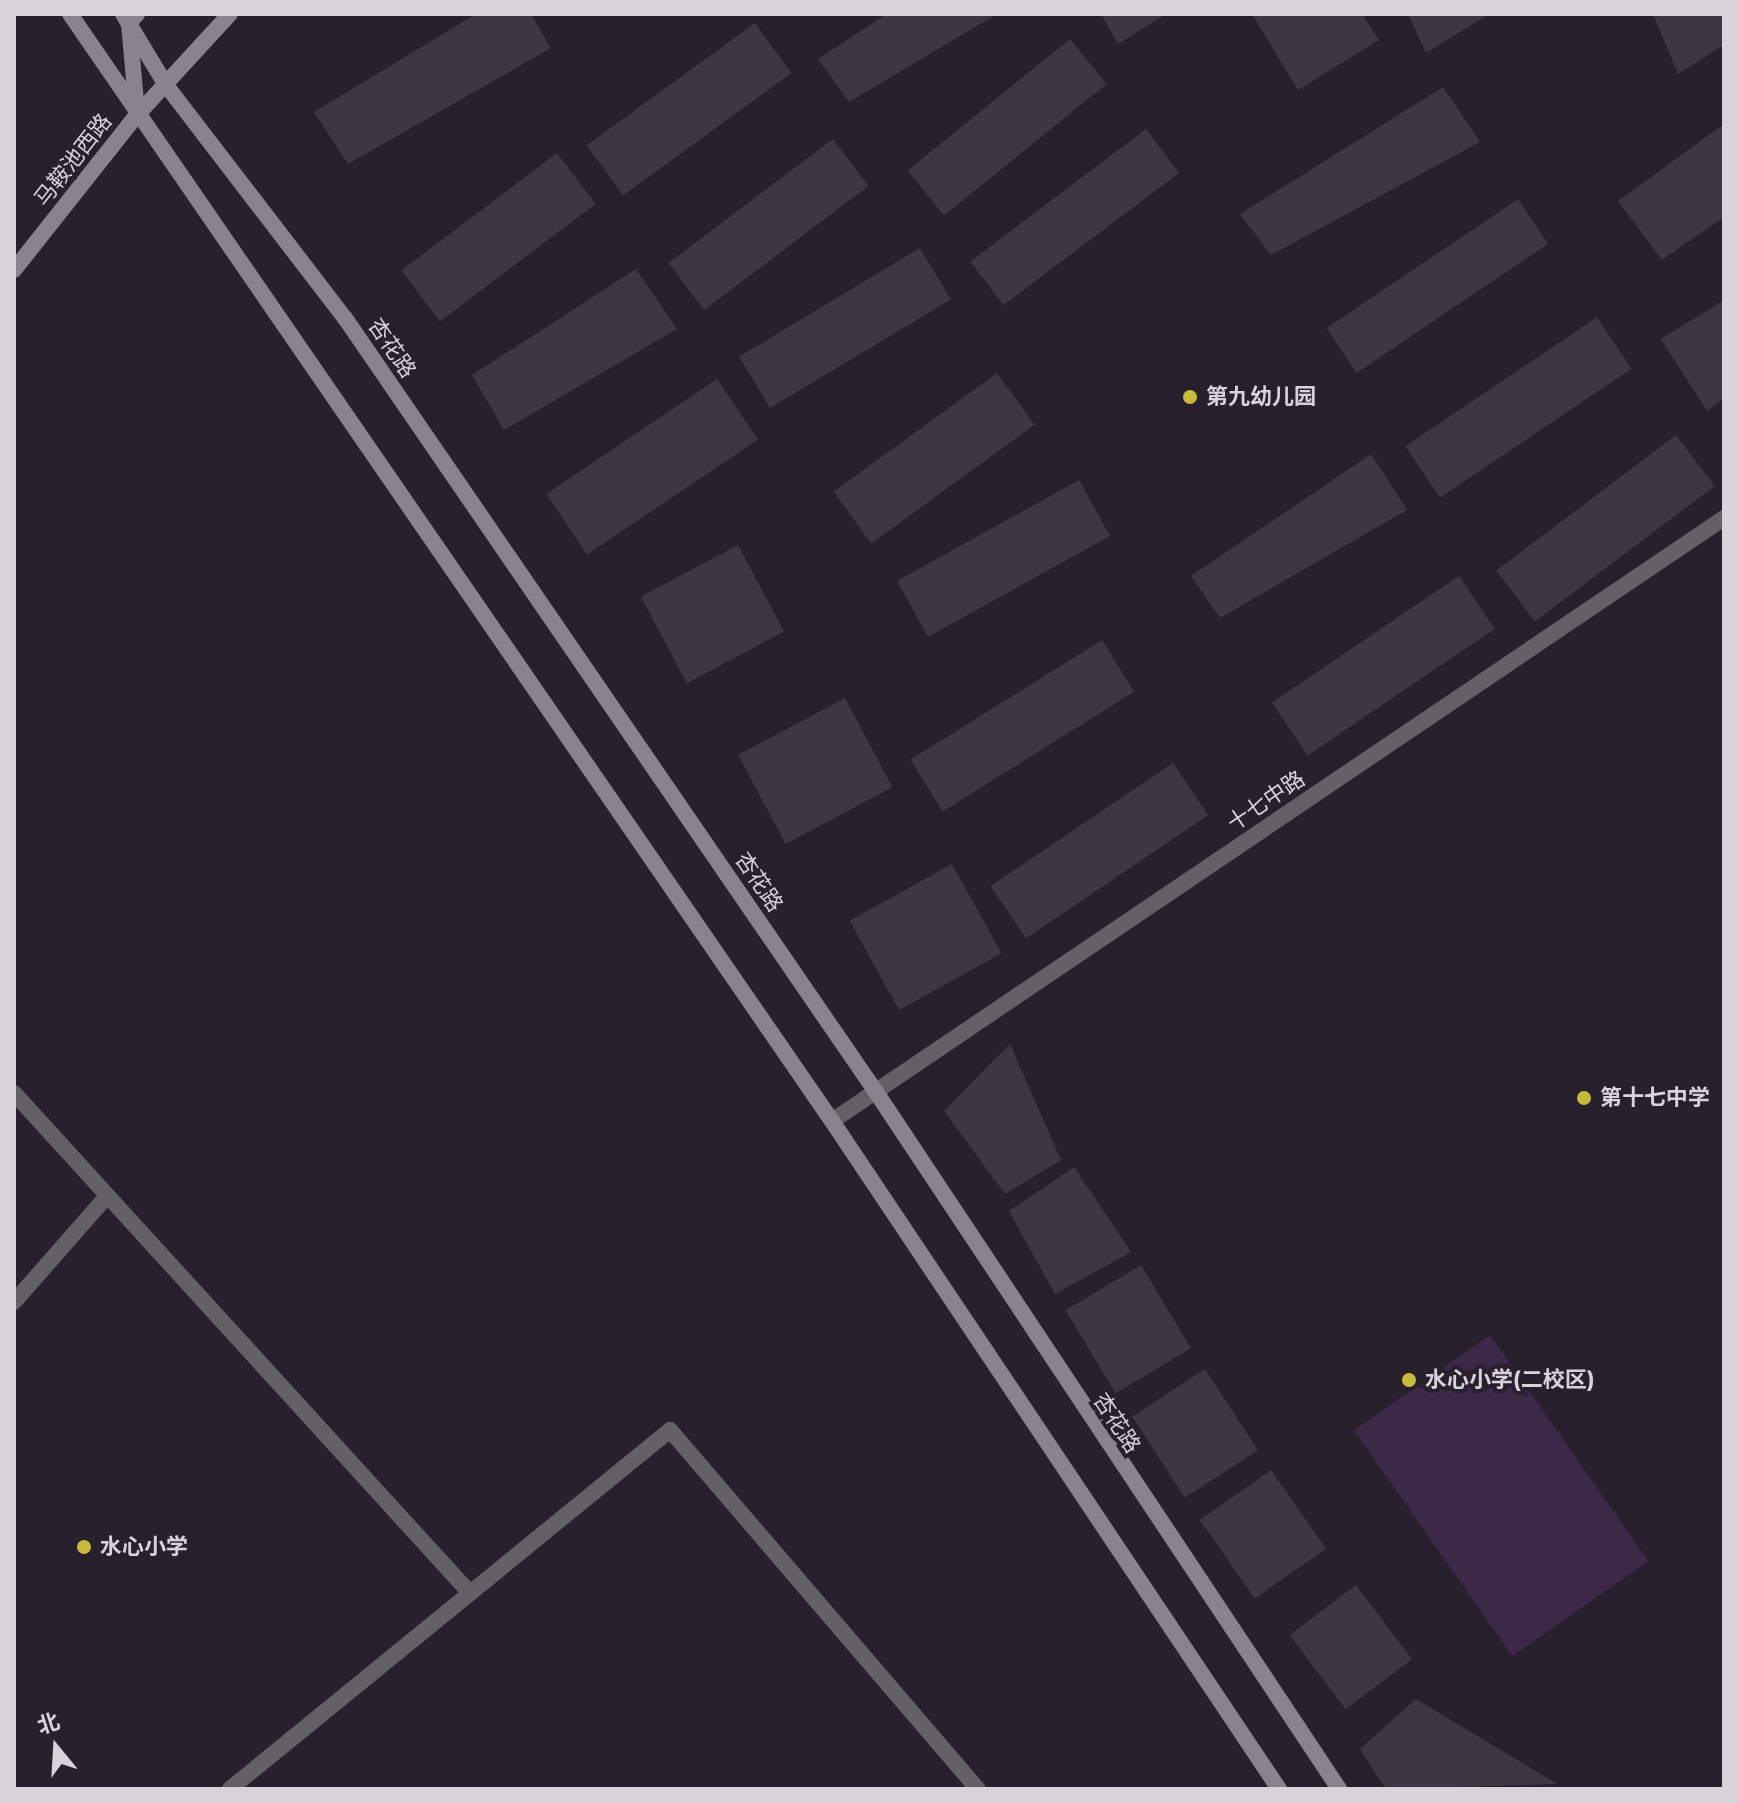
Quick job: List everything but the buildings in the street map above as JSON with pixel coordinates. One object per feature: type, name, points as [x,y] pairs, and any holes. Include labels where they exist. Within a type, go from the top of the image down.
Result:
[{"type":"main road","points":[[70,14],[137,115],[314,360],[832,1121],[1279,1789]]},
{"type":"main road","name":"马鞍池西路","points":[[14,270],[137,115],[230,14]]},
{"type":"main road","name":"马鞍池西路","points":[[130,17],[137,115]]},
{"type":"main road","name":"杏花路","points":[[130,17],[166,85],[345,318],[876,1092],[1339,1789]]},
{"type":"street","name":"十七中路","points":[[832,1121],[1724,518]]},
{"type":"street","points":[[14,1093],[470,1593]]},
{"type":"street","points":[[14,1302],[107,1196]]},
{"type":"street","points":[[230,1789],[670,1430],[978,1789]]},
{"type":"shaded area","points":[[1490,1335],[1648,1561],[1512,1656],[1354,1430]]},
{"type":"place","name":"第九幼儿园","points":[[1190,397]]},
{"type":"place","name":"第十七中学","points":[[1584,1098]]},
{"type":"place","name":"水心小学(二校区)","points":[[1409,1380]]},
{"type":"place","name":"水心小学","points":[[84,1547]]}]
